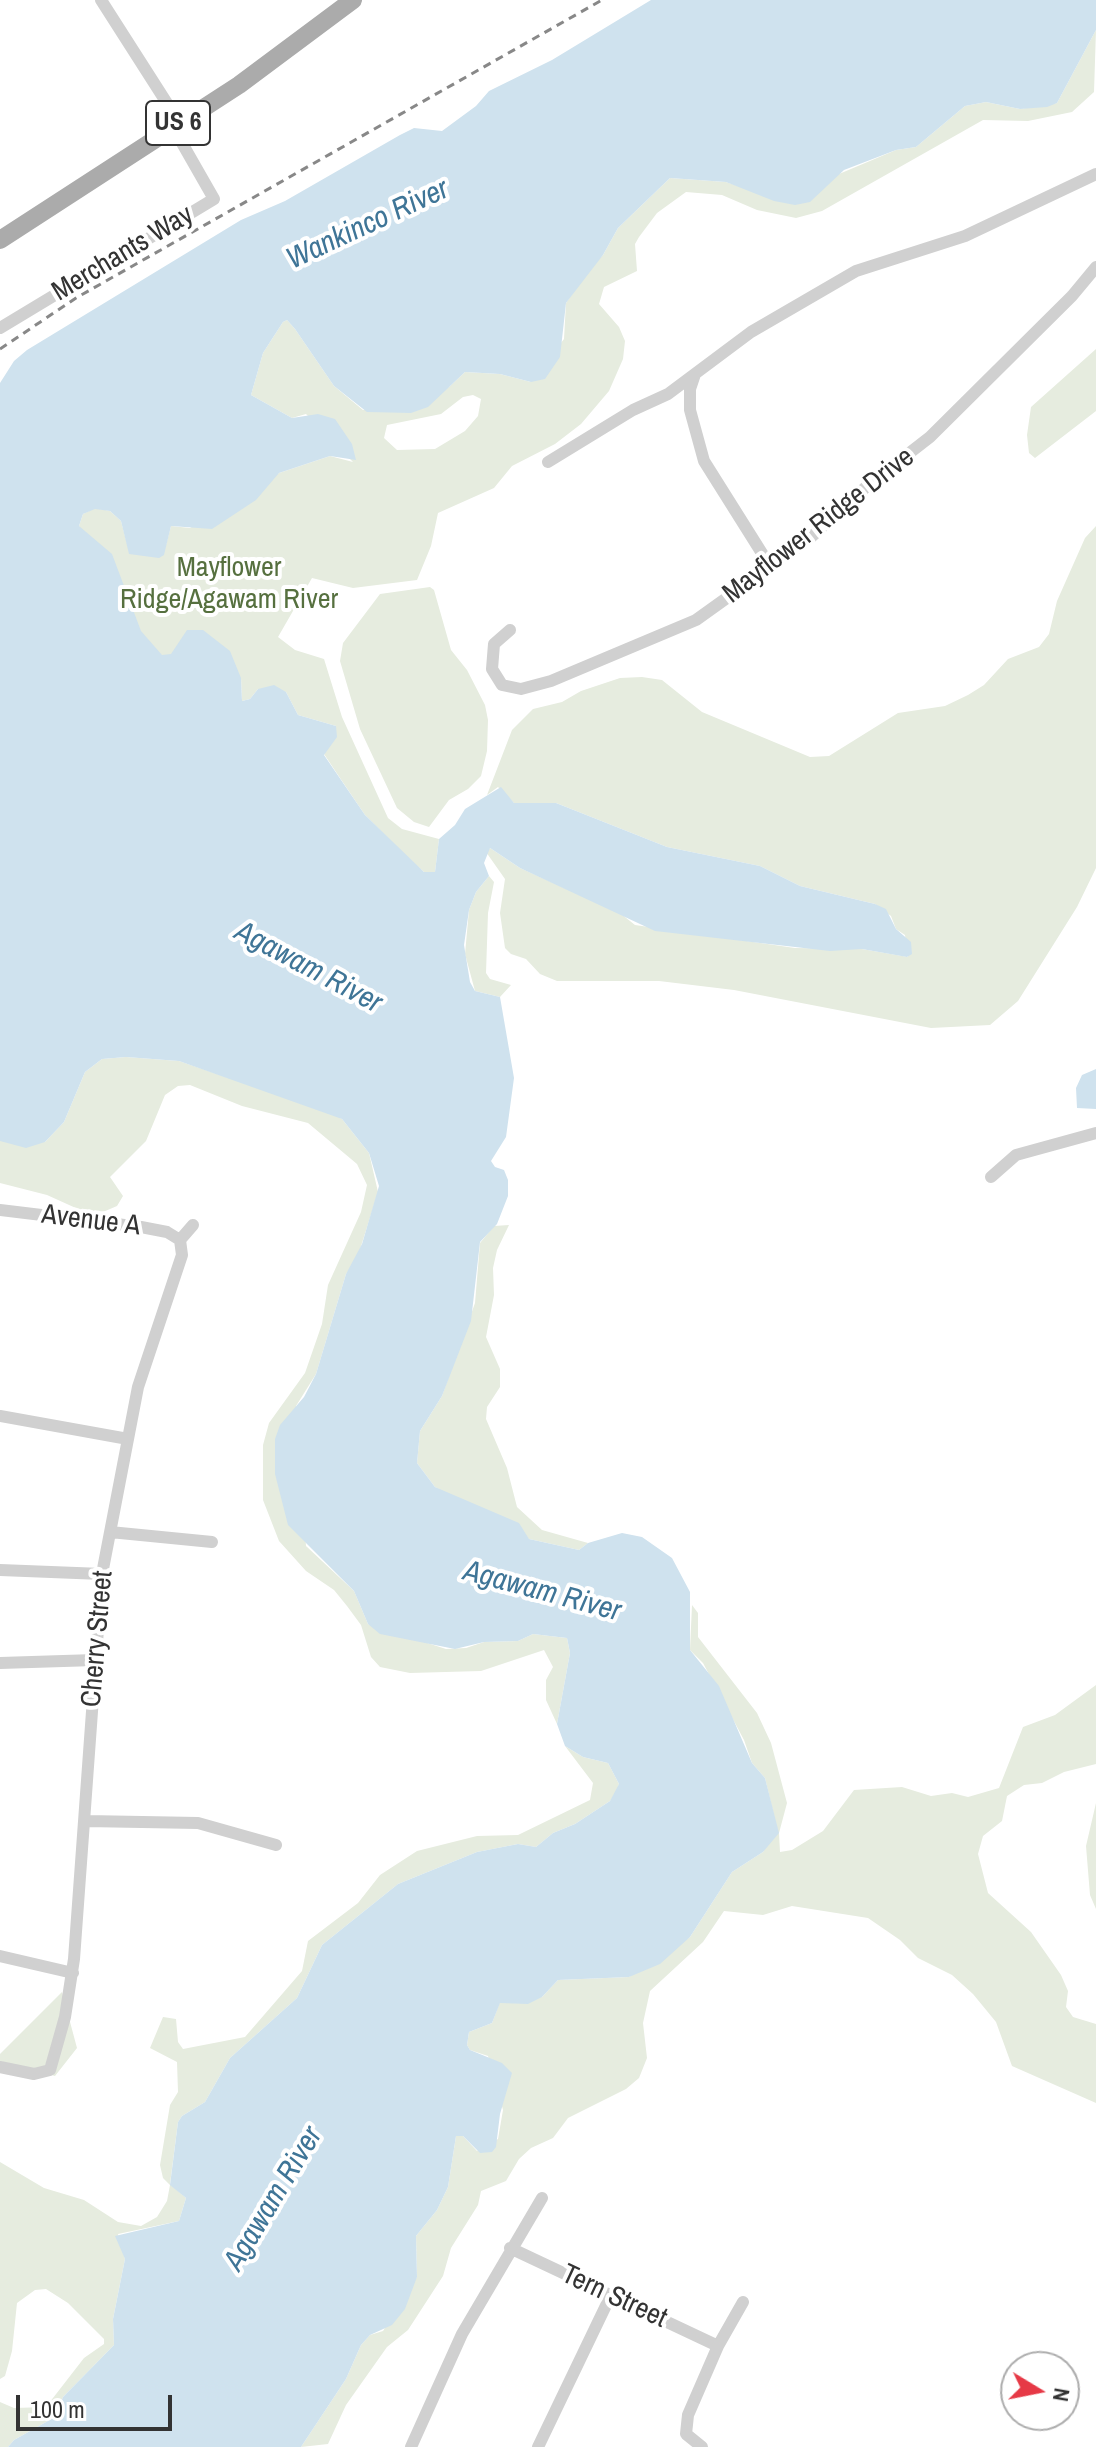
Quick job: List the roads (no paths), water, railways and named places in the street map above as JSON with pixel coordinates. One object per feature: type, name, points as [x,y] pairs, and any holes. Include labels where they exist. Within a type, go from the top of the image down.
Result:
[{"type":"main road","name":"US 6","points":[[0,240],[294,47],[353,0]]},
{"type":"street","points":[[101,0],[179,122]]},
{"type":"street","name":"Merchants Way","points":[[0,328],[214,199],[182,143],[179,122]]},
{"type":"street","points":[[548,462],[633,410],[668,394],[751,332],[856,271],[965,236],[1096,174]]},
{"type":"street","name":"Mayflower Ridge Drive","points":[[510,630],[494,644],[492,669],[506,687],[529,687],[684,627],[735,595],[809,539],[867,486],[930,437],[1072,296],[1096,267]]},
{"type":"street","points":[[695,374],[689,403],[701,453],[718,487],[770,566]]},
{"type":"street","points":[[991,1177],[1016,1155],[1095,1133]]},
{"type":"street","name":"Avenue A","points":[[0,1210],[141,1227],[170,1234],[180,1240]]},
{"type":"street","points":[[180,1240],[193,1225]]},
{"type":"street","name":"Cherry Street","points":[[0,2067],[34,2074],[50,2070],[73,1973],[102,1574],[145,1359],[182,1255],[180,1240]]},
{"type":"street","points":[[0,1416],[128,1439]]},
{"type":"street","points":[[110,1532],[212,1542]]},
{"type":"street","points":[[0,1570],[102,1574]]},
{"type":"street","points":[[0,1663],[95,1660]]},
{"type":"street","points":[[86,1821],[198,1823],[276,1845]]},
{"type":"street","points":[[0,1956],[73,1973]]},
{"type":"street","points":[[411,2447],[448,2361],[510,2248],[542,2198]]},
{"type":"street","name":"Tern Street","points":[[510,2248],[718,2346]]},
{"type":"street","points":[[538,2447],[611,2295]]},
{"type":"street","points":[[702,2447],[692,2442],[685,2427],[718,2346],[743,2302]]},
{"type":"water","points":[[651,0],[1096,0],[1096,30],[1057,103],[1020,109],[986,102],[965,106],[916,147],[896,150],[844,170],[810,202],[795,205],[774,201],[726,182],[670,178],[618,228],[603,255],[566,303],[560,357],[545,379],[531,382],[500,374],[465,372],[428,407],[411,413],[367,412],[334,386],[287,320],[263,353],[251,395],[292,418],[318,414],[335,419],[352,444],[356,460],[330,456],[279,473],[256,500],[212,529],[171,526],[164,555],[159,558],[129,554],[121,521],[110,511],[95,509],[83,514],[79,526],[112,554],[141,631],[162,655],[171,654],[187,630],[203,630],[230,651],[241,678],[242,701],[250,699],[258,689],[274,685],[286,692],[298,715],[336,726],[337,737],[324,755],[365,815],[424,872],[435,872],[439,839],[455,825],[465,809],[501,787],[514,803],[556,803],[667,847],[760,866],[800,886],[875,904],[886,909],[896,929],[911,942],[912,954],[907,957],[862,949],[830,951],[655,931],[520,868],[490,848],[484,863],[489,876],[476,892],[469,910],[464,945],[470,982],[475,991],[500,997],[514,1078],[506,1137],[491,1161],[495,1167],[504,1170],[508,1180],[508,1196],[497,1224],[480,1242],[471,1321],[442,1396],[420,1431],[417,1463],[435,1487],[519,1523],[529,1539],[579,1550],[588,1543],[622,1533],[642,1537],[672,1558],[690,1592],[690,1650],[719,1686],[752,1763],[765,1778],[779,1833],[763,1852],[732,1872],[690,1937],[660,1964],[629,1977],[558,1980],[542,1997],[528,2004],[500,2003],[492,2023],[469,2032],[467,2045],[470,2050],[502,2063],[512,2073],[500,2114],[496,2147],[492,2152],[480,2153],[463,2136],[456,2136],[448,2187],[437,2210],[416,2236],[417,2277],[405,2309],[392,2325],[370,2335],[361,2345],[346,2379],[301,2447],[8,2447],[14,2440],[55,2417],[63,2397],[114,2345],[113,2319],[125,2259],[115,2236],[179,2221],[186,2198],[170,2185],[178,2122],[182,2116],[205,2102],[230,2058],[297,1998],[322,1945],[398,1884],[477,1852],[518,1844],[536,1847],[553,1833],[575,1824],[610,1801],[619,1784],[608,1763],[583,1757],[565,1746],[557,1724],[570,1653],[567,1638],[533,1634],[518,1641],[484,1642],[455,1649],[380,1634],[368,1624],[354,1591],[288,1525],[275,1474],[275,1439],[280,1425],[304,1397],[316,1374],[346,1274],[362,1244],[379,1186],[369,1153],[342,1119],[179,1061],[126,1057],[102,1059],[85,1072],[64,1122],[45,1142],[26,1148],[0,1141],[0,383],[14,361],[27,350],[241,220],[285,201],[414,128],[442,131],[476,106],[489,91],[552,60]]},
{"type":"water","points":[[1096,1069],[1096,1109],[1077,1108],[1076,1088],[1082,1075]]},
{"type":"railway","points":[[0,349],[76,298],[602,0]]},
{"type":"water label","name":"Wankinco River","points":[[368,225]]},
{"type":"water label","name":"Agawam River","points":[[308,968]]},
{"type":"water label","name":"Agawam River","points":[[542,1592]]},
{"type":"water label","name":"Agawam River","points":[[274,2199]]},
{"type":"park label","name":"Mayflower Ridge/Agawam River","points":[[229,584]]}]
